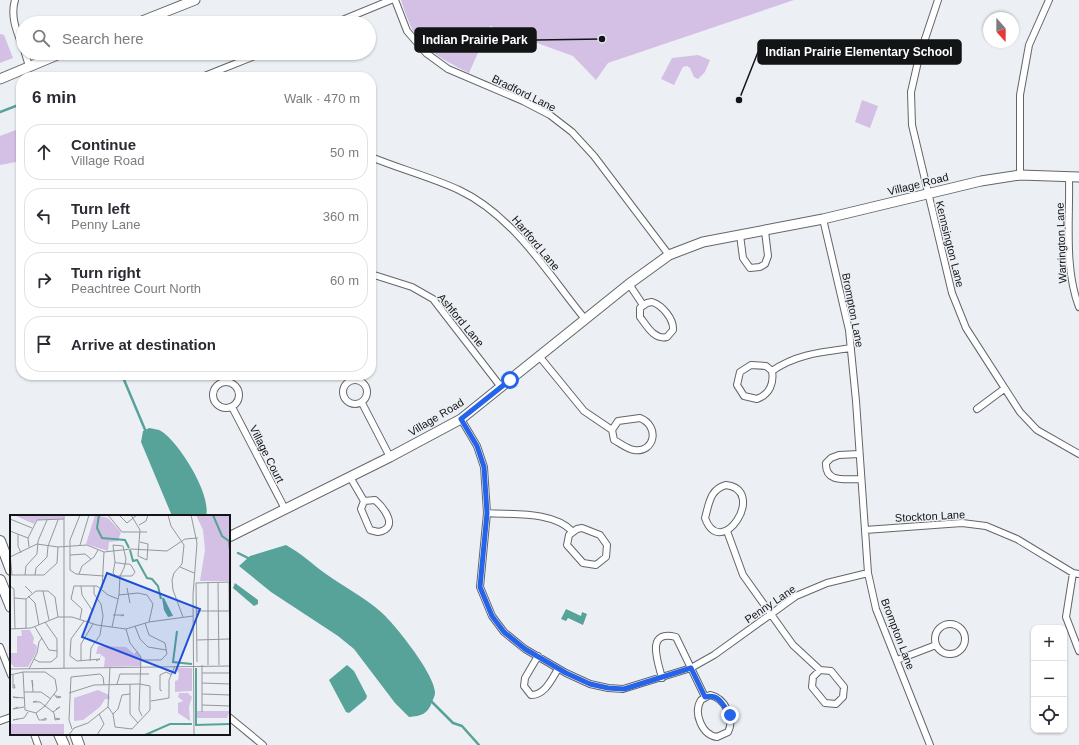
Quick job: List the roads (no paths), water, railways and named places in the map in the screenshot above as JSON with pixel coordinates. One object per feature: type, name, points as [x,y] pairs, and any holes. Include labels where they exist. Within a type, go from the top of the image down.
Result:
[{"type":"main road","points":[[0,541],[10,567]]},
{"type":"main road","points":[[0,580],[10,605]]},
{"type":"main road","points":[[60,735],[64,745]]},
{"type":"main road","points":[[75,735],[79,745]]},
{"type":"street","points":[[16,0],[13,12],[16,29]]},
{"type":"street","points":[[155,16],[195,0]]},
{"type":"street","points":[[352,16],[391,0]]},
{"type":"street","name":"Bradford Lane","points":[[395,0],[407,31],[426,53],[448,69],[522,101],[550,115],[572,132],[594,156],[669,255]]},
{"type":"street","name":"Kennsington Lane","points":[[938,0],[919,57],[911,92],[912,125],[927,194],[954,300],[966,328],[1020,412],[1036,430],[1079,454]]},
{"type":"street","points":[[1020,175],[1020,95],[1029,45],[1049,0]]},
{"type":"street","points":[[27,60],[29,66]]},
{"type":"street","points":[[0,79],[44,60]]},
{"type":"street","points":[[214,72],[244,60]]},
{"type":"street","name":"Hartford Lane","points":[[376,159],[459,190],[488,207],[515,233],[585,319]]},
{"type":"street","name":"Village Road","points":[[230,536],[390,457],[461,419],[629,284],[669,255],[703,242],[823,219],[981,181],[1020,175],[1069,178],[1079,177]]},
{"type":"street","name":"Warrington Lane","points":[[1069,178],[1071,272],[1073,293],[1079,307]]},
{"type":"street","name":"Brompton Lane","points":[[823,219],[848,330],[868,573],[876,609],[930,745]]},
{"type":"street","points":[[740,235],[743,258],[750,268],[754,268],[765,264],[768,256],[765,231]]},
{"type":"street","name":"Ashford Lane","points":[[376,276],[412,287],[433,299],[501,387]]},
{"type":"street","points":[[629,284],[643,305]]},
{"type":"street","points":[[652,302],[660,306],[672,321],[673,326],[670,334],[662,338],[654,335],[640,317],[639,313],[643,305],[652,302]]},
{"type":"street","points":[[772,371],[784,362],[807,354],[850,348]]},
{"type":"street","points":[[539,356],[584,411],[612,430],[614,440],[634,450],[646,447],[653,437],[650,424],[640,418],[618,421],[612,430]]},
{"type":"street","points":[[758,365],[766,366],[772,371],[773,378],[771,386],[763,396],[750,399],[740,391],[737,378],[745,368],[758,365]]},
{"type":"street","points":[[358,380],[366,385],[367,395],[362,403],[352,404],[345,399],[343,390],[348,382],[358,380]]},
{"type":"street","points":[[231,382],[238,389],[239,399],[232,407],[222,408],[214,401],[214,391],[220,383],[231,382]]},
{"type":"street","points":[[977,409],[1004,389]]},
{"type":"street","points":[[362,403],[390,457]]},
{"type":"street","name":"Village Court","points":[[232,407],[285,509]]},
{"type":"street","name":"Penny Lane","points":[[461,419],[477,446],[481,456],[487,513],[480,587],[492,616],[504,632],[538,656],[558,669],[590,684],[608,688],[624,689],[691,668],[714,655],[796,596],[827,583],[868,573]]},
{"type":"street","points":[[859,454],[839,455],[831,458],[826,463],[826,469],[829,476],[835,479],[860,479]]},
{"type":"street","points":[[350,477],[364,501]]},
{"type":"street","points":[[726,485],[737,488],[744,502],[743,508],[735,523],[727,531],[721,532],[711,529],[705,518],[712,494],[721,486],[726,485]]},
{"type":"street","points":[[375,500],[385,508],[389,522],[382,532],[370,530],[361,514],[364,501],[375,500]]},
{"type":"street","points":[[487,513],[547,518],[566,525],[572,531]]},
{"type":"street","name":"Stockton Lane","points":[[865,530],[962,523],[986,526],[1017,539],[1076,573]]},
{"type":"street","points":[[582,528],[600,535],[604,539],[608,551],[601,562],[589,565],[583,563],[570,550],[567,540],[572,531],[582,528]]},
{"type":"street","points":[[727,531],[743,575],[794,645],[820,670],[831,671],[844,687],[843,697],[836,704],[825,703],[812,687],[813,677],[820,670]]},
{"type":"street","points":[[1076,573],[1066,617],[1079,651]]},
{"type":"street","points":[[944,625],[956,625],[964,633],[964,645],[956,653],[944,654],[936,645],[936,634],[944,625]]},
{"type":"street","points":[[662,678],[654,647],[656,642],[661,637],[669,635],[676,637],[705,697]]},
{"type":"street","points":[[897,660],[936,645]]},
{"type":"street","points":[[0,647],[10,672]]},
{"type":"street","points":[[538,656],[525,678],[524,686],[531,695],[537,695],[544,690],[558,669]]},
{"type":"street","points":[[710,695],[719,699],[730,715],[730,727],[723,736],[711,736],[702,729],[697,709],[701,700],[705,697],[710,695]]},
{"type":"street","points":[[0,721],[10,717]]},
{"type":"street","points":[[230,718],[263,745]]},
{"type":"street","points":[[34,735],[38,745]]},
{"type":"waterway","points":[[0,112],[16,106]]},
{"type":"waterway","points":[[124,380],[146,432]]},
{"type":"waterway","points":[[238,553],[250,559]]},
{"type":"waterway","points":[[430,700],[453,723],[462,726],[479,745]]},
{"type":"place","name":"Indian Prairie Park","points":[[602,39]]},
{"type":"place","name":"Indian Prairie Elementary School","points":[[739,100]]}]
